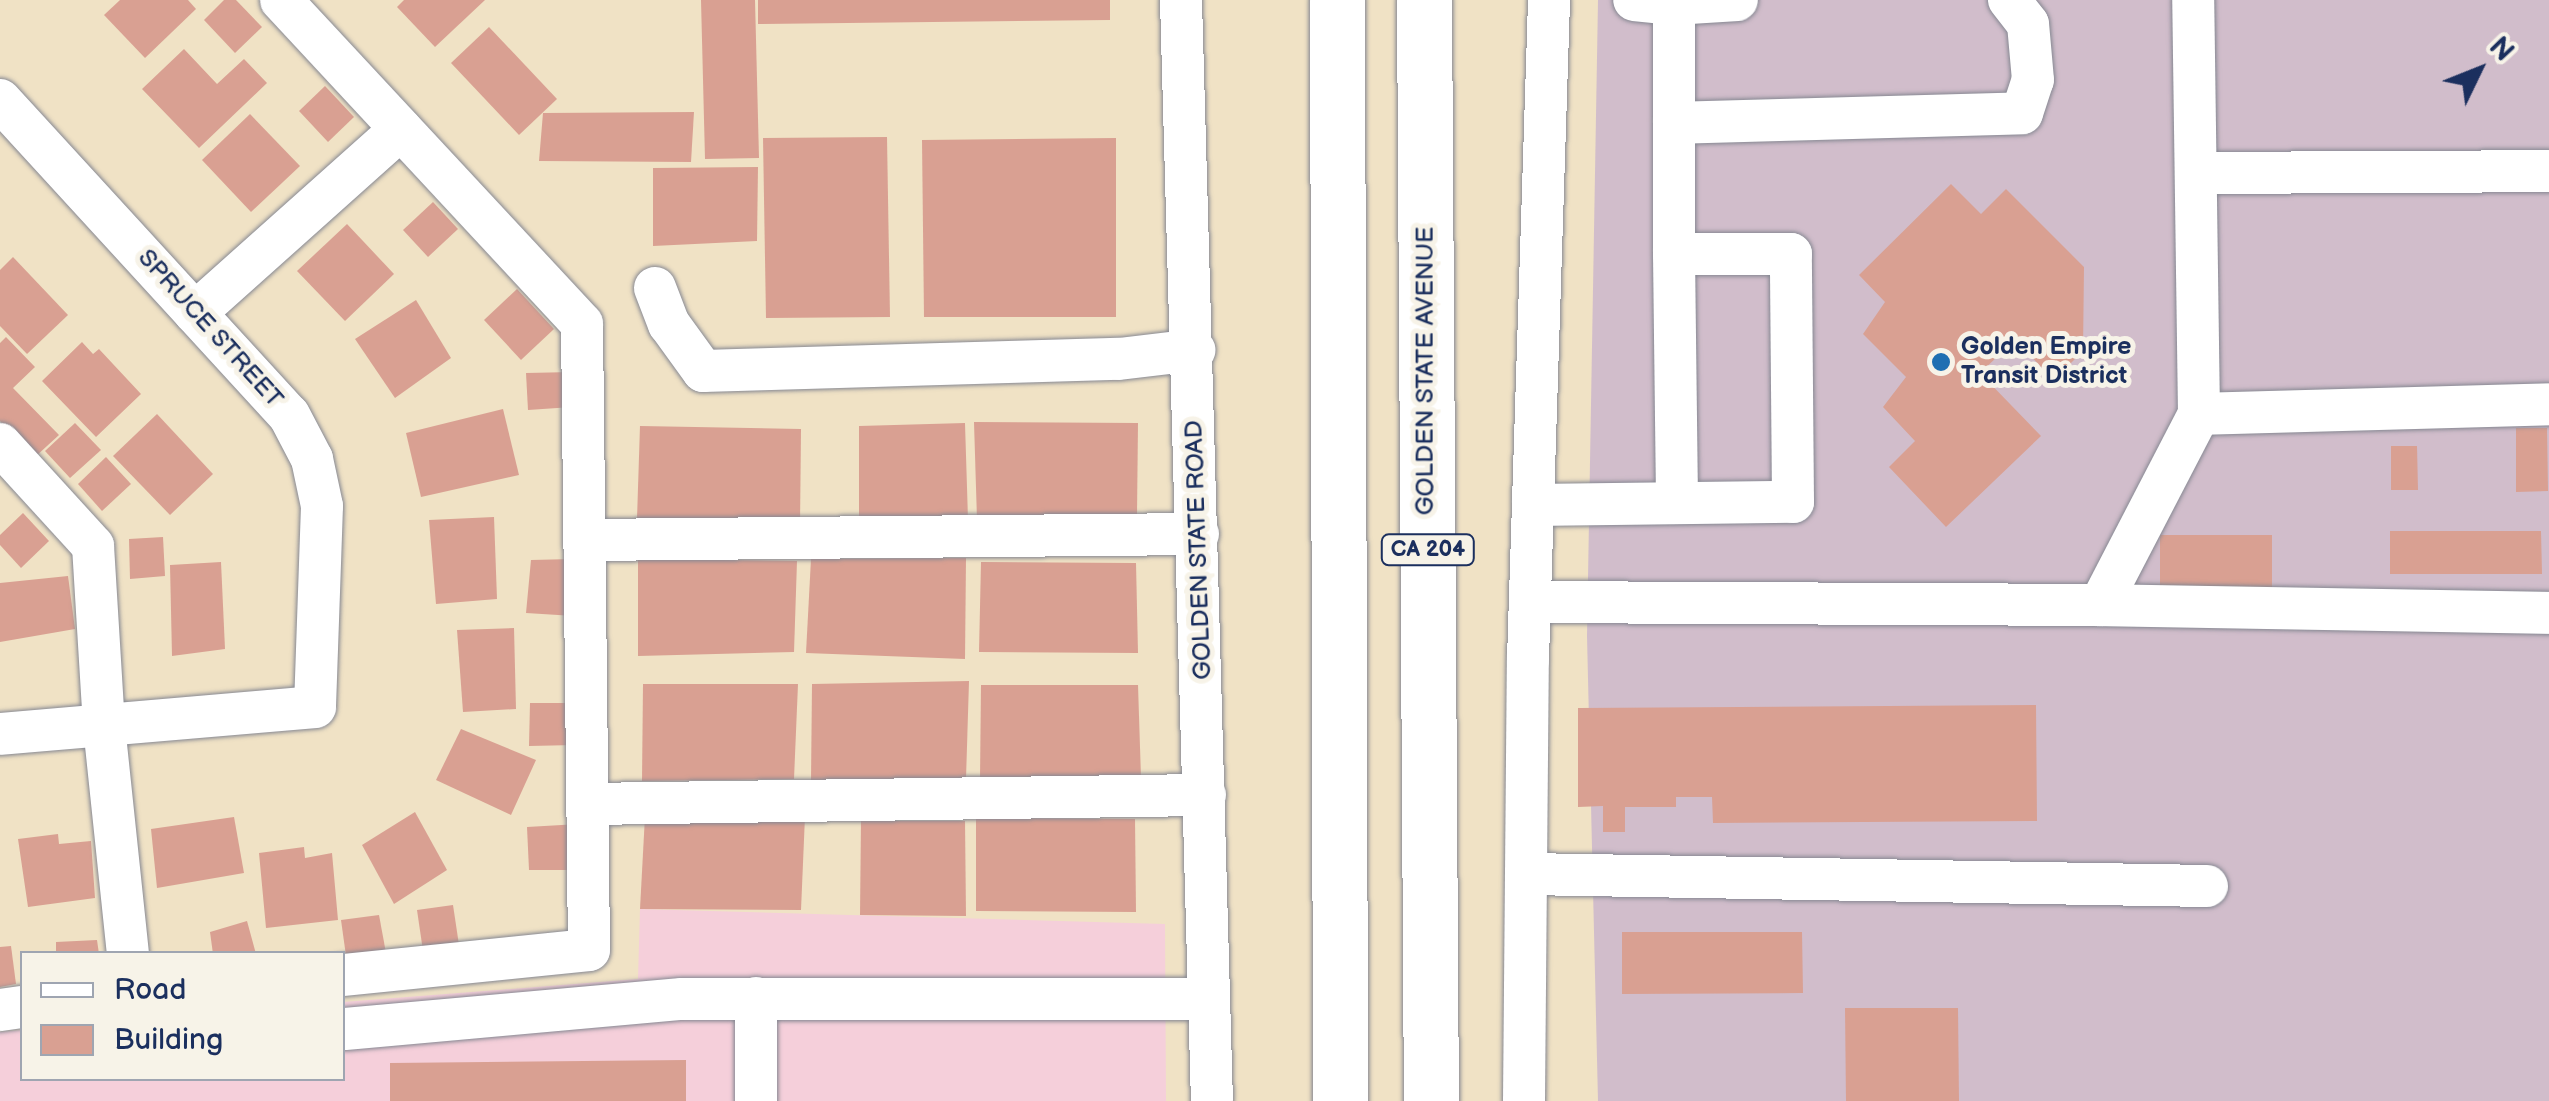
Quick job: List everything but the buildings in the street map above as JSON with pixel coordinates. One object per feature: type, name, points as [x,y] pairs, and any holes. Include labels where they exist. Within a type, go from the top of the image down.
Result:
[{"type":"highway","points":[[1338,0],[1340,1101]]},
{"type":"highway","name":"GOLDEN STATE AVENUE","points":[[1424,0],[1431,1101]]},
{"type":"street","points":[[282,0],[582,324],[589,950],[345,975]]},
{"type":"street","name":"GOLDEN STATE ROAD","points":[[1181,0],[1194,350],[1212,1101]]},
{"type":"street","points":[[1524,1101],[1530,602],[1549,0]]},
{"type":"street","points":[[1676,503],[1674,123],[1654,2],[1738,0]]},
{"type":"street","points":[[1674,123],[2022,114],[2033,80],[2028,24],[2009,0]]},
{"type":"street","points":[[2100,605],[2199,414],[2194,0]]},
{"type":"street","name":"SPRUCE STREET","points":[[0,100],[288,416],[312,459],[322,506],[315,707],[0,734]]},
{"type":"street","points":[[196,314],[402,129]]},
{"type":"street","points":[[2196,173],[2549,172]]},
{"type":"street","points":[[1533,505],[1793,502],[1791,254],[1674,254]]},
{"type":"street","points":[[654,288],[669,324],[703,371],[1120,359],[1194,350]]},
{"type":"street","points":[[2199,414],[2549,404]]},
{"type":"street","points":[[0,444],[93,546],[104,726],[128,951]]},
{"type":"street","points":[[585,540],[1198,534]]},
{"type":"street","points":[[1530,602],[2100,605],[2549,614]]},
{"type":"street","points":[[588,804],[1205,794]]},
{"type":"street","points":[[1526,874],[2207,886]]},
{"type":"street","points":[[346,1029],[756,998],[1209,999]]},
{"type":"street","points":[[756,998],[756,1101]]},
{"type":"shaded area","points":[[1598,0],[2549,0],[2549,1101],[1598,1101],[1587,636]]},
{"type":"shaded area","points":[[640,909],[1165,924],[1166,1101],[0,1101],[0,1032],[20,1030],[20,1081],[345,1081],[345,1002],[638,979]]},
{"type":"place","name":"Golden Empire Transit District","points":[[1941,362]]}]
